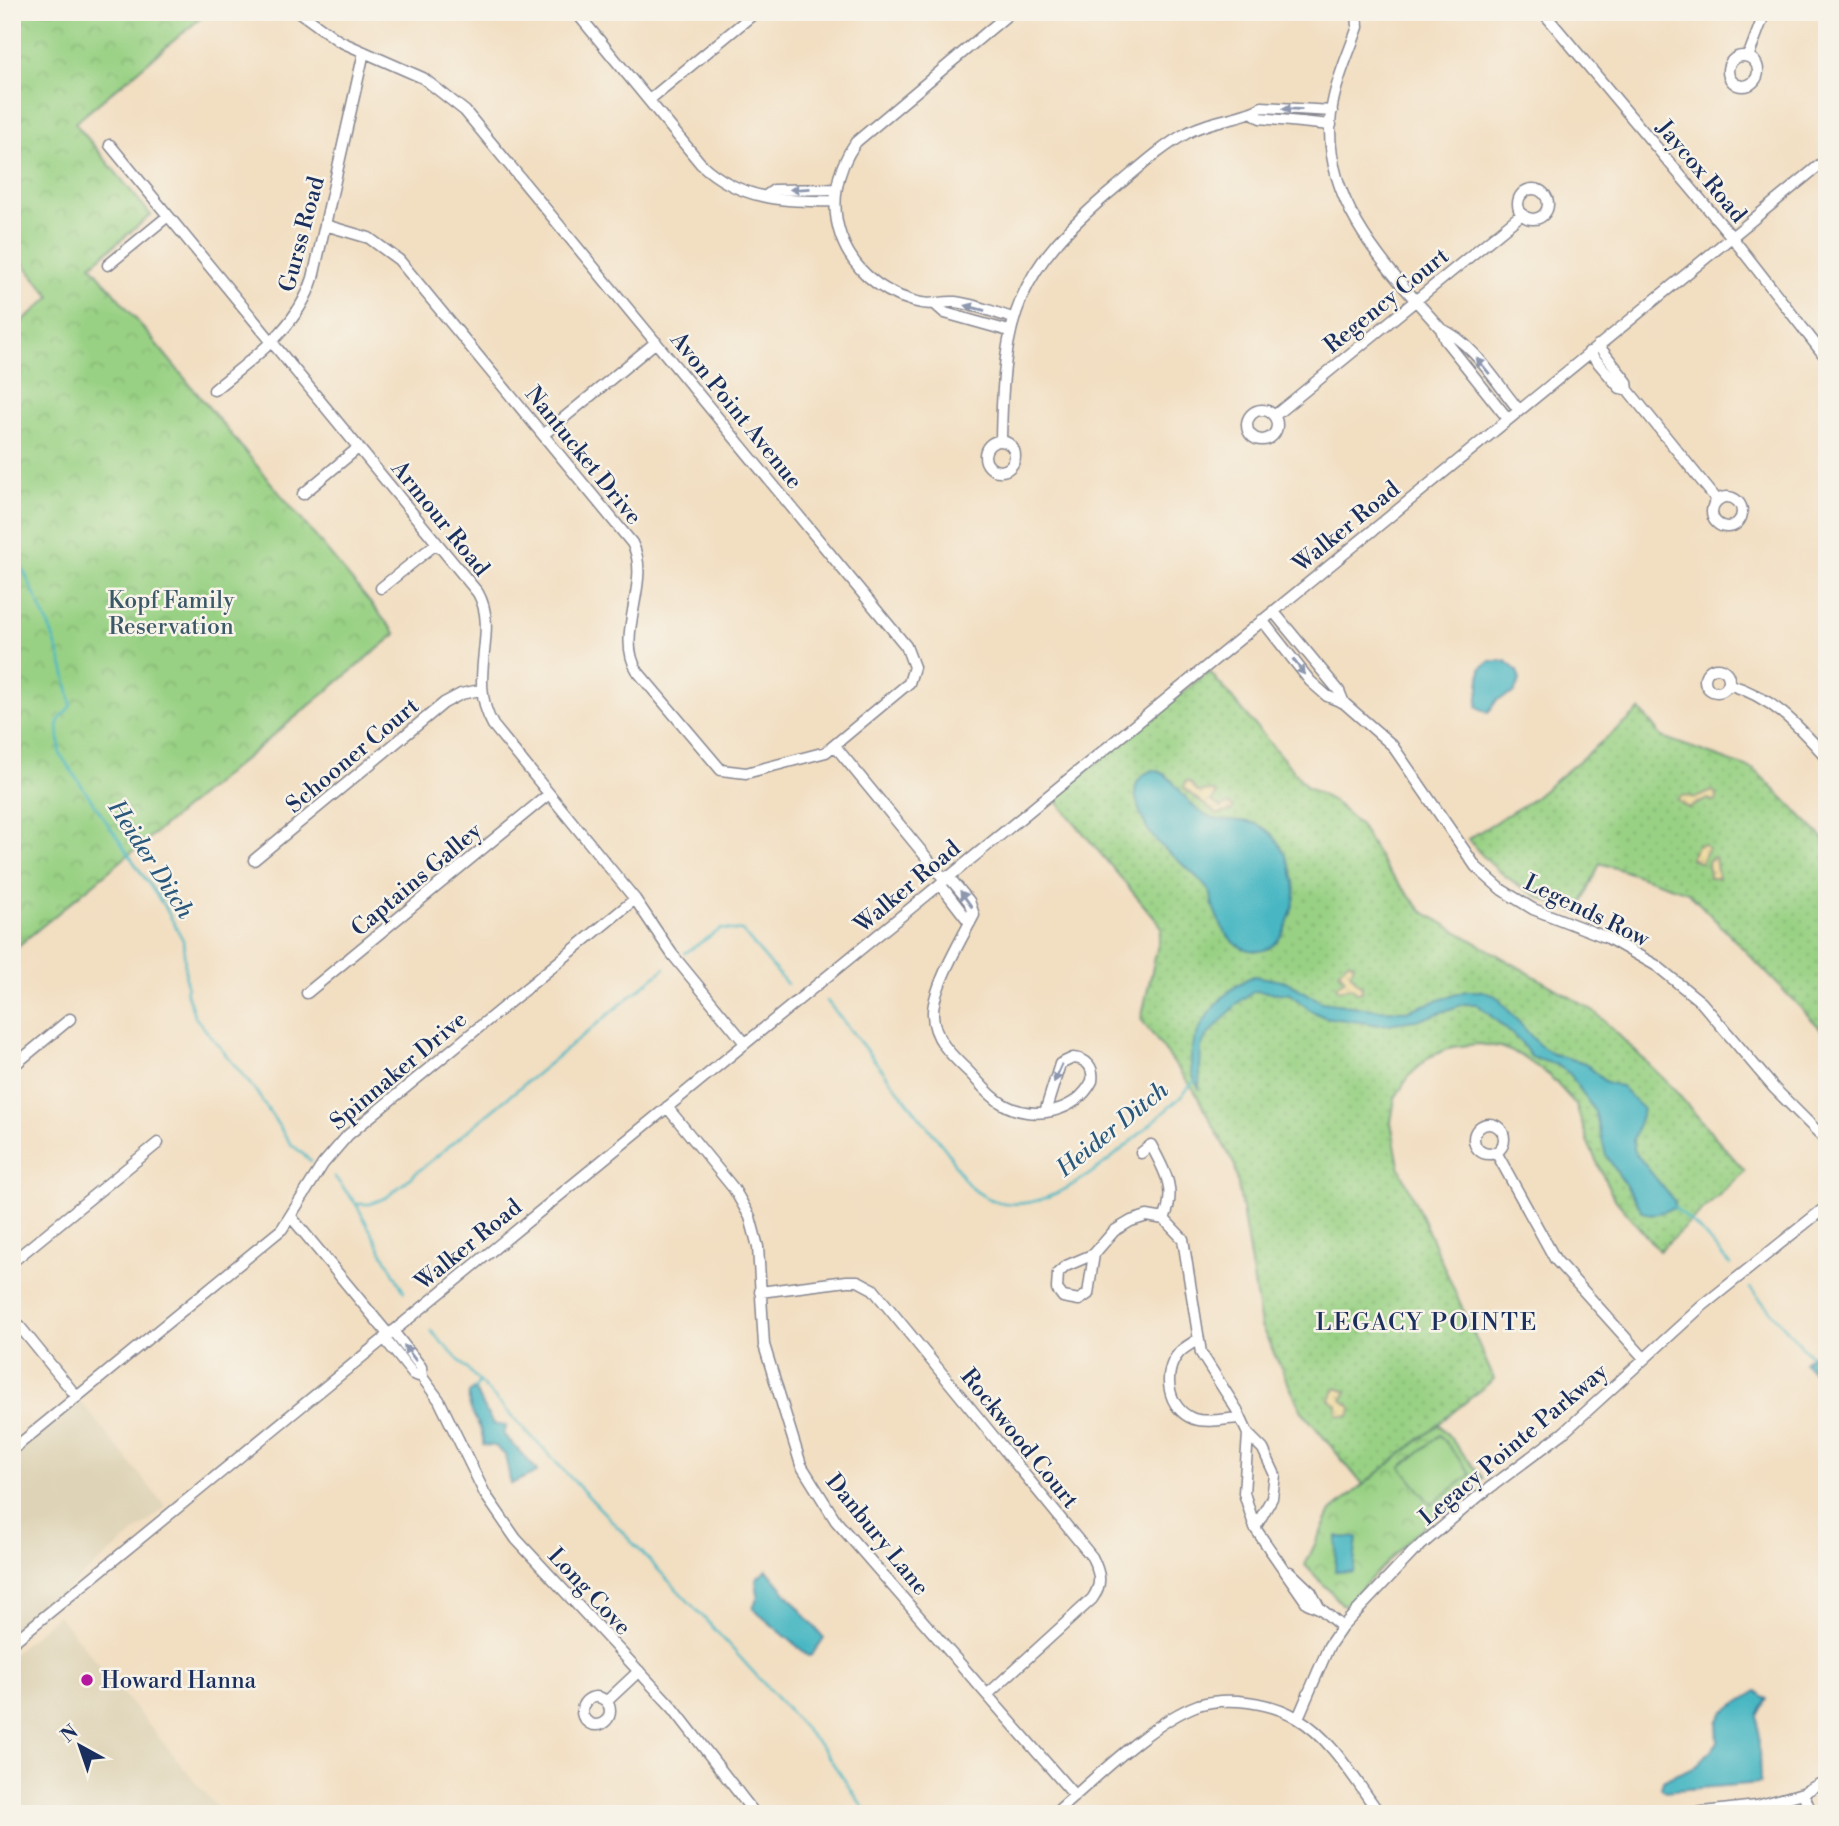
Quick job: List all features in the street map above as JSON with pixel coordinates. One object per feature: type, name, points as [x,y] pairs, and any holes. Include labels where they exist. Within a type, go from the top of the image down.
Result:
[{"type":"street","name":"Avon Point Avenue","points":[[299,12],[328,36],[423,78],[465,111],[910,651],[914,667],[909,683],[835,746]]},
{"type":"street","points":[[576,12],[701,164],[716,176],[741,190],[790,202],[834,201]]},
{"type":"street","points":[[649,100],[756,12]]},
{"type":"street","points":[[1009,331],[946,313],[937,306],[894,293],[860,267],[839,233],[834,189],[840,170],[856,142],[1011,12]]},
{"type":"street","points":[[1357,12],[1357,27],[1332,111],[1331,125],[1334,162],[1348,208],[1363,236],[1441,329],[1445,340],[1508,419]]},
{"type":"street","name":"Jaycox Road","points":[[1543,12],[1731,236],[1827,359]]},
{"type":"street","points":[[1748,57],[1765,12]]},
{"type":"street","name":"Gurss Road","points":[[214,390],[289,325],[304,301],[364,52]]},
{"type":"street","points":[[1001,441],[1003,368],[1013,318],[1045,256],[1086,212],[1187,133],[1215,120],[1253,113],[1262,107],[1332,111]]},
{"type":"street","points":[[1253,113],[1260,118],[1331,125]]},
{"type":"street","name":"Armour Road","points":[[110,145],[478,593],[485,611],[480,690],[484,708],[493,725],[635,899],[672,954],[745,1043]]},
{"type":"street","name":"Walker Road","points":[[12,1643],[1827,159]]},
{"type":"street","points":[[767,195],[774,190],[834,189]]},
{"type":"street","name":"Regency Court","points":[[1274,416],[1522,214]]},
{"type":"street","points":[[108,265],[168,216]]},
{"type":"street","name":"Nantucket Drive","points":[[324,225],[369,238],[399,260],[635,549],[638,567],[631,658],[638,672],[715,765],[729,773],[746,773],[820,754],[835,746]]},
{"type":"street","points":[[937,306],[954,302],[1013,318]]},
{"type":"street","points":[[1441,329],[1452,334],[1466,347],[1519,410]]},
{"type":"street","points":[[543,435],[656,342]]},
{"type":"street","points":[[1593,349],[1627,382],[1628,390],[1717,500]]},
{"type":"street","points":[[303,494],[358,448]]},
{"type":"street","points":[[381,588],[437,543]]},
{"type":"street","name":"Legends Row","points":[[1273,611],[1344,702],[1392,744],[1476,867],[1502,890],[1532,909],[1608,938],[1657,966],[1701,1002],[1774,1088],[1827,1140]]},
{"type":"street","name":"Legends Row","points":[[1262,620],[1310,681],[1326,696],[1344,702]]},
{"type":"street","points":[[1728,684],[1752,691],[1786,714],[1827,758]]},
{"type":"street","name":"Schooner Court","points":[[254,860],[444,704],[461,694],[480,690]]},
{"type":"street","points":[[835,746],[944,880],[972,908],[974,915],[932,1010],[933,1026],[953,1057],[1002,1103],[1031,1113],[1045,1112],[1075,1101],[1089,1086],[1093,1076],[1087,1063],[1073,1058],[1060,1064],[1045,1112]]},
{"type":"street","name":"Captains Galley","points":[[307,993],[549,794]]},
{"type":"street","name":"Spinnaker Drive","points":[[12,1450],[274,1236],[292,1218],[324,1164],[348,1135],[635,899]]},
{"type":"street","points":[[12,1067],[70,1019]]},
{"type":"street","name":"Danbury Lane","points":[[667,1107],[745,1207],[758,1247],[764,1345],[792,1442],[811,1484],[836,1521],[1075,1796]]},
{"type":"street","points":[[12,1262],[158,1143]]},
{"type":"street","points":[[1141,1153],[1151,1145],[1168,1177],[1172,1194],[1164,1219]]},
{"type":"street","points":[[1496,1152],[1555,1259],[1643,1357]]},
{"type":"street","name":"Legacy Pointe Parkway","points":[[1298,1718],[1329,1646],[1342,1627],[1413,1552],[1480,1495],[1563,1433],[1643,1357],[1827,1206]]},
{"type":"street","points":[[1094,1254],[1066,1266],[1058,1273],[1057,1289],[1063,1297],[1079,1300],[1088,1294],[1092,1284],[1094,1254],[1101,1243],[1131,1221],[1147,1216],[1164,1219],[1183,1238],[1196,1340],[1209,1370],[1237,1410],[1238,1418],[1248,1434],[1263,1449],[1275,1475],[1272,1498],[1255,1528]]},
{"type":"street","name":"Long Cove","points":[[292,1218],[388,1334],[421,1367],[422,1377],[439,1400],[485,1494],[516,1539],[705,1745],[755,1814]]},
{"type":"street","name":"Rockwood Court","points":[[760,1292],[848,1280],[858,1281],[873,1289],[1092,1557],[1100,1584],[1092,1599],[988,1694]]},
{"type":"street","points":[[12,1317],[77,1397]]},
{"type":"street","points":[[1196,1340],[1179,1353],[1170,1367],[1169,1390],[1177,1407],[1191,1418],[1201,1421],[1238,1418]]},
{"type":"street","points":[[1248,1434],[1244,1493],[1255,1528],[1283,1567],[1311,1592],[1321,1609],[1342,1627]]},
{"type":"street","points":[[607,1701],[639,1671]]},
{"type":"street","points":[[1054,1814],[1159,1726],[1199,1705],[1237,1701],[1260,1704],[1298,1718],[1336,1754],[1380,1814]]},
{"type":"street","points":[[1686,1814],[1757,1806],[1803,1793],[1827,1780]]},
{"type":"street","points":[[1803,1793],[1812,1814]]},
{"type":"shaded area","points":[[81,1402],[166,1507],[12,1634],[12,1457]]},
{"type":"shaded area","points":[[58,1615],[222,1814],[12,1814],[12,1655]]},
{"type":"green space","name":"Kopf Family Reservation","points":[[12,12],[208,12],[75,123],[151,215],[91,265],[396,634],[12,951],[12,330],[51,297],[12,250]]},
{"type":"green space","points":[[1209,671],[1307,787],[1333,801],[1360,825],[1387,870],[1422,911],[1594,1011],[1669,1084],[1745,1171],[1659,1251],[1613,1197],[1588,1143],[1576,1105],[1550,1076],[1520,1055],[1500,1047],[1478,1044],[1452,1047],[1429,1057],[1410,1075],[1395,1098],[1391,1122],[1399,1166],[1494,1379],[1363,1485],[1301,1410],[1261,1326],[1235,1166],[1194,1090],[1141,1019],[1162,927],[1054,798]]},
{"type":"green space","points":[[1640,710],[1662,737],[1755,770],[1827,842],[1827,1035],[1688,892],[1600,863],[1578,913],[1517,885],[1468,839],[1533,799]]},
{"type":"green space","points":[[1439,1424],[1483,1478],[1412,1537],[1344,1606],[1305,1565],[1331,1511]]},
{"type":"green space","points":[[1440,1435],[1471,1474],[1431,1505],[1401,1467]]},
{"type":"sand","points":[[1185,782],[1190,782],[1198,792],[1214,791],[1217,795],[1211,801],[1221,808],[1228,804],[1233,807],[1232,811],[1217,814],[1184,788]]},
{"type":"sand","points":[[1713,791],[1717,795],[1716,802],[1708,799],[1688,808],[1677,800],[1683,795],[1695,798]]},
{"type":"sand","points":[[1704,844],[1708,849],[1701,863],[1690,858],[1697,846]]},
{"type":"sand","points":[[1715,857],[1718,878],[1709,878],[1708,861]]},
{"type":"sand","points":[[1349,961],[1354,965],[1350,973],[1362,987],[1362,992],[1358,993],[1351,987],[1339,990],[1336,986],[1345,979],[1339,971]]},
{"type":"sand","points":[[1337,1388],[1347,1392],[1342,1400],[1352,1408],[1349,1416],[1337,1415],[1337,1405],[1329,1400]]},
{"type":"water","points":[[1490,661],[1506,661],[1517,671],[1520,680],[1514,693],[1497,700],[1488,713],[1477,707],[1481,668]]},
{"type":"water","points":[[1153,770],[1172,781],[1199,811],[1219,820],[1249,822],[1260,826],[1269,832],[1283,850],[1292,871],[1295,893],[1285,929],[1273,945],[1258,951],[1235,943],[1219,922],[1210,893],[1148,830],[1141,816],[1136,788],[1141,777]]},
{"type":"water","points":[[1254,976],[1287,982],[1322,1002],[1380,1010],[1406,1011],[1466,991],[1483,991],[1496,996],[1538,1044],[1553,1054],[1585,1063],[1604,1081],[1622,1087],[1643,1109],[1633,1140],[1633,1150],[1675,1202],[1675,1208],[1651,1215],[1643,1212],[1606,1155],[1595,1112],[1570,1074],[1557,1065],[1531,1057],[1521,1042],[1477,1004],[1464,1004],[1422,1019],[1381,1025],[1324,1017],[1290,994],[1255,991],[1240,1001],[1206,1037],[1201,1047],[1199,1088],[1192,1073],[1191,1056],[1203,1023],[1226,994]]},
{"type":"water","points":[[1815,1352],[1827,1367],[1827,1387],[1804,1362]]},
{"type":"water","points":[[474,1389],[493,1424],[506,1426],[503,1434],[537,1472],[511,1484],[505,1455],[495,1446],[483,1445],[481,1431],[470,1407],[469,1393]]},
{"type":"water","points":[[1337,1537],[1357,1538],[1353,1572],[1335,1571]]},
{"type":"water","points":[[767,1570],[824,1638],[812,1655],[809,1656],[753,1609],[758,1596],[756,1579]]},
{"type":"water","points":[[1757,1691],[1767,1699],[1758,1716],[1760,1783],[1664,1791],[1661,1788],[1663,1780],[1698,1765],[1718,1742],[1717,1722],[1723,1712]]},
{"type":"waterway","name":"Heider Ditch","points":[[12,535],[14,546]]},
{"type":"waterway","name":"Heider Ditch","points":[[17,557],[50,629],[68,685],[71,705],[58,722],[60,754],[166,909],[183,940],[187,994],[195,1017],[255,1090],[290,1143],[311,1161]]},
{"type":"waterway","name":"Heider Ditch","points":[[685,953],[721,929],[742,931],[787,984]]},
{"type":"waterway","name":"Heider Ditch","points":[[334,1176],[356,1204],[370,1204],[387,1197],[665,968]]},
{"type":"waterway","name":"Heider Ditch","points":[[827,1001],[947,1151],[967,1183],[997,1201],[1024,1203],[1053,1195],[1082,1179],[1136,1137],[1180,1098],[1194,1081]]},
{"type":"waterway","points":[[356,1204],[404,1292]]},
{"type":"waterway","name":"Heider Ditch","points":[[1674,1207],[1701,1231],[1730,1265]]},
{"type":"waterway","name":"Heider Ditch","points":[[1750,1288],[1813,1359]]},
{"type":"waterway","points":[[431,1331],[708,1622],[823,1749],[868,1814]]},
{"type":"waterway","points":[[475,1390],[479,1381]]},
{"type":"place","name":"Howard Hanna","points":[[87,1680]]},
{"type":"district","name":"LEGACY POINTE","points":[[1427,1322]]}]
